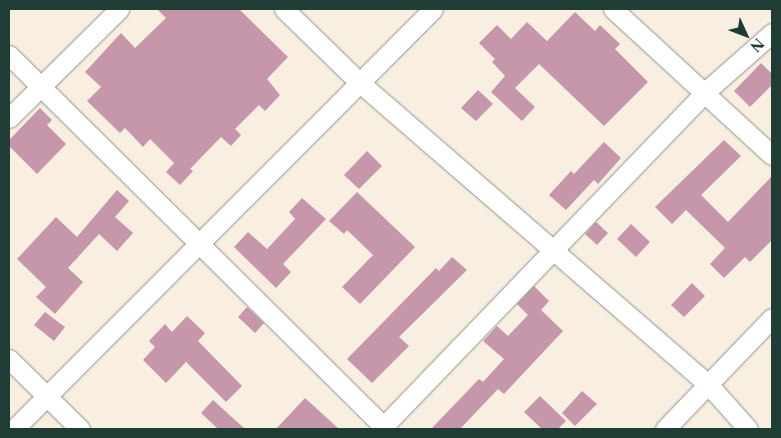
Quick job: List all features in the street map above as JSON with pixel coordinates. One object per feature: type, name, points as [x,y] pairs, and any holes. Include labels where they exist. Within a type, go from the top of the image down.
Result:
[{"type":"street","points":[[9,118],[119,9]]},
{"type":"street","points":[[284,9],[359,82],[708,384],[748,429]]},
{"type":"street","points":[[14,429],[433,9]]},
{"type":"street","points":[[613,9],[706,91],[772,155]]},
{"type":"street","points":[[9,55],[384,428],[552,249],[706,91],[772,33]]},
{"type":"street","points":[[665,429],[772,318]]},
{"type":"street","points":[[9,359],[80,429]]},
{"type":"building","points":[[157,9],[239,9],[288,57],[267,79],[280,95],[265,111],[259,105],[235,129],[241,135],[231,146],[221,137],[190,169],[193,171],[180,185],[166,172],[174,163],[150,139],[143,147],[125,128],[120,133],[87,101],[101,87],[85,72],[121,33],[135,48],[166,18]]},
{"type":"building","points":[[575,12],[595,31],[600,25],[620,44],[615,49],[648,82],[604,126],[539,64],[515,88],[535,107],[522,121],[491,92],[505,76],[492,62],[495,59],[479,43],[497,25],[511,39],[527,22],[547,41]]},
{"type":"building","points":[[761,63],[772,74],[772,85],[750,107],[734,91]]},
{"type":"building","points":[[478,90],[493,104],[476,121],[461,108]]},
{"type":"building","points":[[40,108],[52,120],[47,125],[66,144],[37,174],[9,146],[9,140]]},
{"type":"building","points":[[724,140],[741,156],[701,195],[728,222],[772,176],[772,240],[750,262],[745,257],[724,278],[710,264],[725,248],[686,210],[672,224],[655,207]]},
{"type":"building","points":[[604,142],[621,158],[598,184],[594,180],[566,210],[549,195],[571,171],[574,174]]},
{"type":"building","points":[[367,151],[382,166],[359,189],[344,175]]},
{"type":"building","points":[[117,190],[129,201],[115,217],[133,233],[117,251],[99,234],[68,268],[83,282],[55,314],[36,297],[46,287],[17,259],[56,217],[77,237]]},
{"type":"building","points":[[357,192],[415,247],[360,304],[342,287],[373,255],[347,230],[344,234],[329,221]]},
{"type":"building","points":[[302,198],[326,219],[283,264],[291,272],[276,288],[234,247],[248,232],[267,249],[295,219],[289,212]]},
{"type":"building","points":[[596,222],[608,233],[597,245],[585,234]]},
{"type":"building","points":[[631,224],[650,242],[636,257],[617,239]]},
{"type":"building","points":[[452,257],[467,270],[399,337],[409,346],[372,383],[347,359],[436,268],[439,271]]},
{"type":"building","points":[[692,283],[705,296],[684,317],[671,305]]},
{"type":"building","points":[[534,286],[549,301],[541,310],[563,331],[504,394],[498,389],[460,429],[431,429],[479,379],[483,382],[504,359],[483,341],[497,326],[508,336],[528,315],[517,304]]},
{"type":"building","points":[[247,307],[264,323],[255,333],[238,317]]},
{"type":"building","points":[[45,312],[65,327],[54,341],[34,325]]},
{"type":"building","points":[[187,316],[205,333],[198,341],[242,386],[226,402],[186,362],[166,383],[143,360],[155,347],[149,341],[165,324],[172,332]]},
{"type":"building","points":[[582,391],[597,404],[575,426],[562,413]]},
{"type":"building","points":[[540,396],[566,421],[558,429],[542,429],[524,412]]},
{"type":"building","points":[[305,398],[339,429],[276,429]]},
{"type":"building","points":[[213,400],[245,429],[218,429],[201,413]]}]
